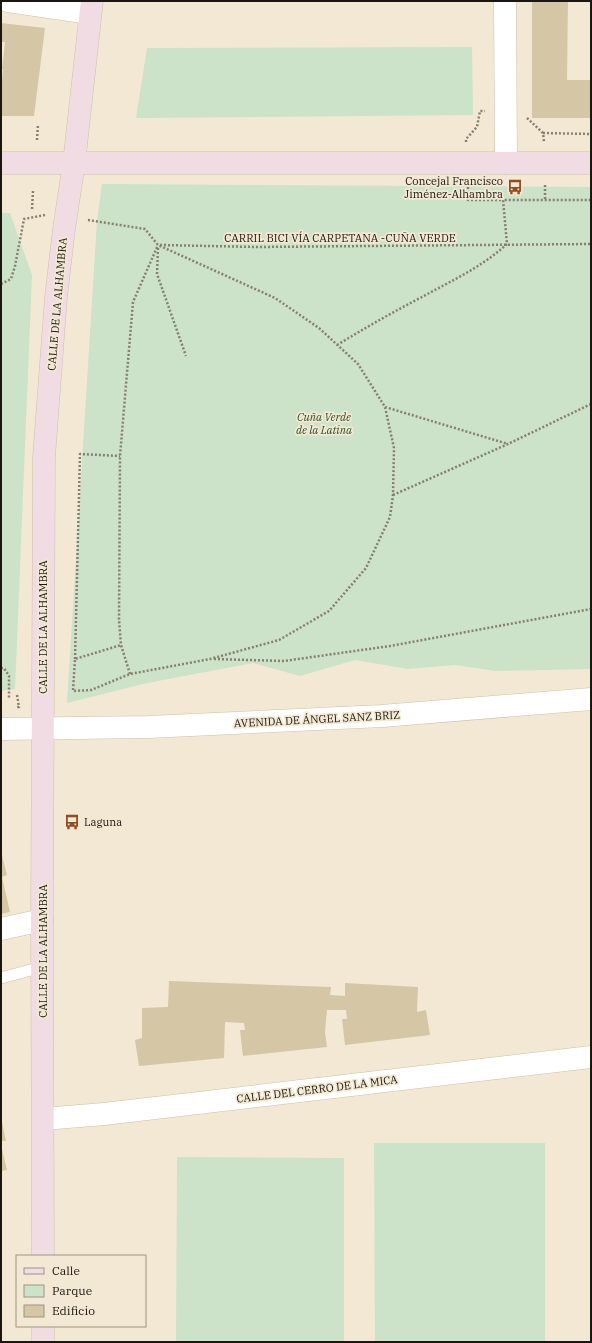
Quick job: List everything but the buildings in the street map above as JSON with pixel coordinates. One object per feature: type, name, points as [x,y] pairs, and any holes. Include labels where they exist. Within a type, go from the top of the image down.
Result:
[{"type":"main road","name":"CALLE DE LA ALHAMBRA","points":[[43,1255],[42,920],[44,457],[56,297],[74,163],[91,7]]},
{"type":"main road","points":[[1,163],[591,164]]},
{"type":"main road","points":[[43,1327],[43,1342]]},
{"type":"street","points":[[8,1],[91,7]]},
{"type":"street","points":[[505,1],[506,163]]},
{"type":"street","name":"AVENIDA DE ÁNGEL SANZ BRIZ","points":[[1,729],[149,728],[382,716],[591,699]]},
{"type":"street","points":[[1,929],[42,920]]},
{"type":"street","name":"CALLE DEL CERRO DE LA MICA","points":[[43,1119],[104,1114],[591,1057]]},
{"type":"lane","points":[[1,978],[42,967]]},
{"type":"path","points":[[37,140],[38,124]]},
{"type":"path","points":[[543,134],[591,134]]},
{"type":"path","points":[[32,209],[33,190]]},
{"type":"path","points":[[337,345],[380,319],[472,270],[495,256],[507,244],[504,200],[591,200]]},
{"type":"path","points":[[1,284],[11,279],[24,219],[44,214]]},
{"type":"path","points":[[97,221],[145,229],[158,245],[275,298],[319,328],[358,364],[385,407],[394,448],[393,495],[390,518],[366,568],[329,611],[279,640],[210,659],[130,674],[91,690],[73,691],[80,454],[120,456]]},
{"type":"path","name":"CARRIL BICI VÍA CARPETANA -CUÑA VERDE","points":[[158,245],[258,248],[591,244]]},
{"type":"path","points":[[158,245],[157,274],[186,356]]},
{"type":"path","points":[[130,674],[121,645],[119,620],[120,456],[133,302],[158,245]]},
{"type":"path","points":[[393,495],[508,444],[591,404]]},
{"type":"path","points":[[385,407],[508,444]]},
{"type":"path","points":[[210,659],[284,661],[390,646],[591,609]]},
{"type":"path","points":[[75,658],[121,645]]},
{"type":"path","points":[[1,668],[4,668],[9,676],[9,699]]},
{"type":"path","points":[[13,708],[18,707],[18,695]]},
{"type":"green space","points":[[472,47],[473,115],[136,118],[147,48]]},
{"type":"green space","name":"Cuña Verde de la Latina","points":[[102,184],[591,187],[591,669],[496,671],[455,665],[408,669],[355,660],[300,676],[253,663],[147,683],[67,703],[97,221]]},
{"type":"green space","points":[[1,213],[10,213],[32,275],[15,689],[1,691]]},
{"type":"green space","points":[[374,1143],[545,1143],[545,1342],[375,1342]]},
{"type":"green space","points":[[177,1157],[344,1158],[344,1342],[176,1342]]},
{"type":"place","name":"Concejal Francisco Jiménez-Alhambra","points":[[515,187]]},
{"type":"place","name":"Laguna","points":[[72,822]]}]
